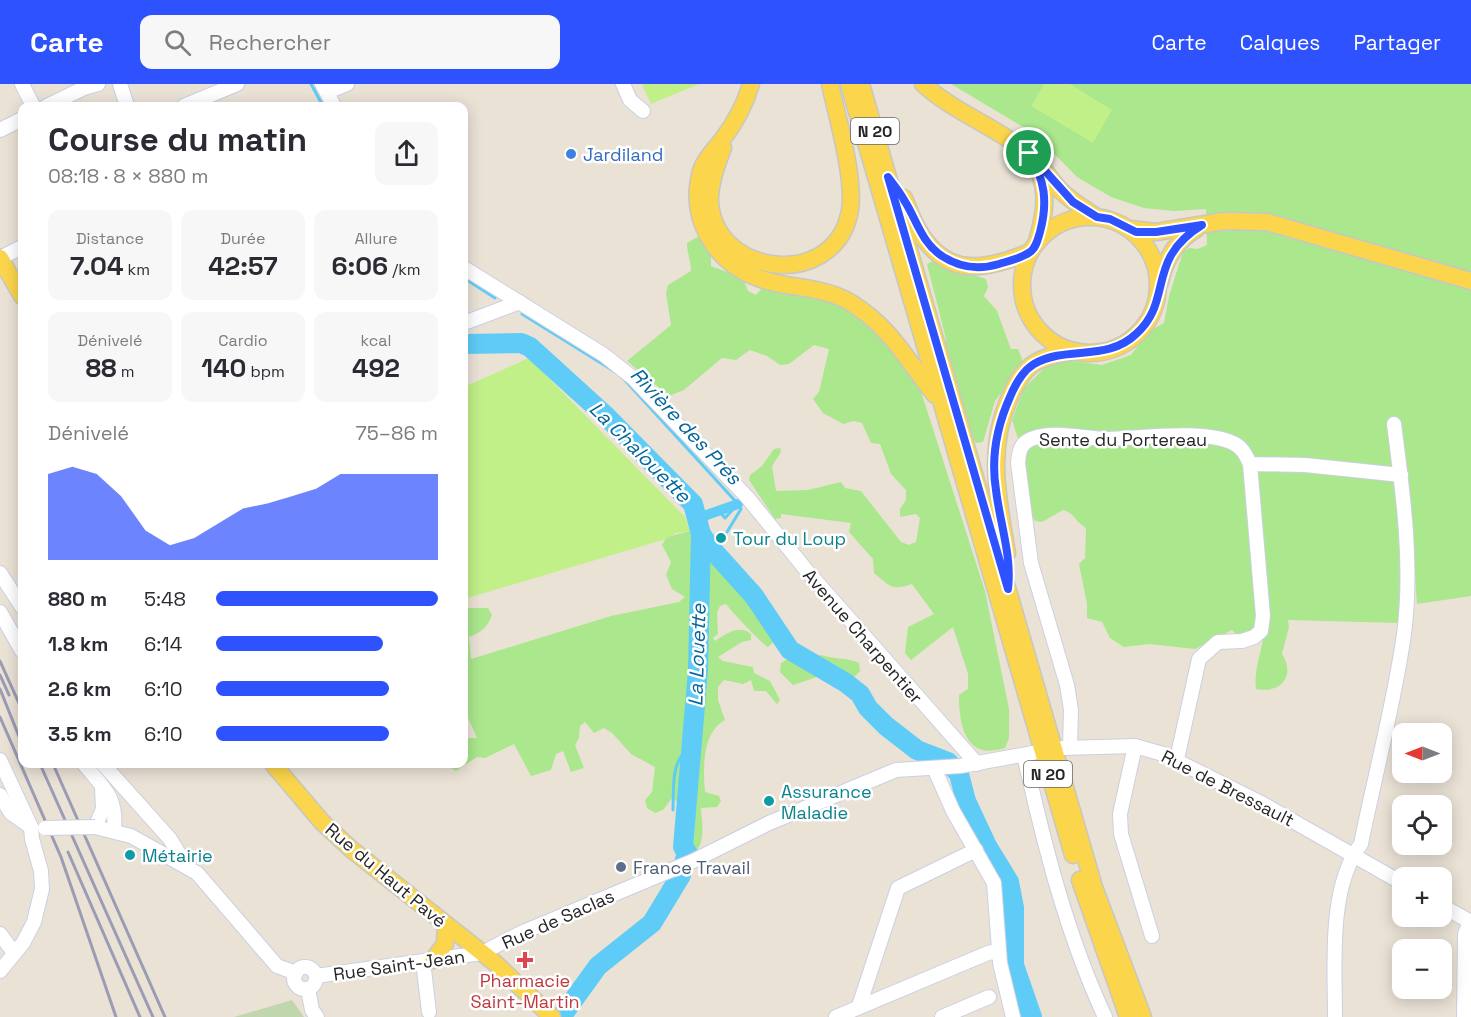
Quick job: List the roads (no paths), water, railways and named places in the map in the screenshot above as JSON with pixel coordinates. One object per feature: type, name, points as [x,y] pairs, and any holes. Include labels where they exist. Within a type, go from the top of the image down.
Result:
[{"type":"main road","points":[[751,84],[746,101],[731,128],[702,168],[697,208],[702,227],[729,261],[760,279],[814,288],[850,302],[884,326],[940,401]]},
{"type":"main road","points":[[731,128],[711,181],[712,213],[718,230],[742,256],[760,263],[795,266],[816,258],[837,242],[849,215],[850,186],[830,84]]},
{"type":"main road","name":"N 20","points":[[849,84],[1086,899],[1128,1017]]},
{"type":"main road","name":"N 20","points":[[861,84],[1094,887],[1143,1017]]},
{"type":"main road","points":[[923,84],[934,94],[1007,137],[1029,153],[1065,195],[1097,217]]},
{"type":"main road","points":[[1029,153],[1040,172],[1045,190],[1045,212],[1022,282],[1027,310],[1049,339],[1076,351]]},
{"type":"main road","points":[[888,177],[905,200],[915,224],[928,245],[957,264],[972,268],[992,266],[1034,247],[1062,223],[1085,216],[1110,219],[1130,229],[1156,232],[1240,220],[1267,222],[1471,281]]},
{"type":"main road","points":[[1008,589],[1010,570],[995,489],[994,463],[1003,412],[1016,384],[1031,366],[1048,357],[1076,351],[1101,352],[1128,341],[1148,321],[1171,252],[1184,236],[1202,225]]},
{"type":"main road","points":[[1130,229],[1150,252],[1157,272],[1158,291]]},
{"type":"main road","points":[[0,258],[18,284]]},
{"type":"main road","name":"Rue du Haut Pavé","points":[[276,768],[322,822],[351,849],[482,952],[551,1017]]},
{"type":"main road","points":[[428,961],[445,944],[446,925]]},
{"type":"street","points":[[22,84],[31,102]]},
{"type":"street","points":[[72,101],[83,86],[98,84]]},
{"type":"street","points":[[120,84],[126,102]]},
{"type":"street","points":[[194,102],[237,84]]},
{"type":"street","points":[[332,102],[324,88],[347,84]]},
{"type":"street","points":[[623,84],[630,100],[643,111]]},
{"type":"street","points":[[0,130],[18,121]]},
{"type":"street","points":[[0,258],[18,250]]},
{"type":"street","name":"Avenue Charpentier","points":[[468,270],[604,355],[633,378],[728,478],[807,572],[977,764]]},
{"type":"street","points":[[468,322],[520,302]]},
{"type":"street","points":[[1335,1017],[1336,928],[1346,872],[1352,855],[1360,844],[1392,702],[1404,631],[1407,554],[1401,475],[1394,424]]},
{"type":"street","name":"Sente du Portereau","points":[[1065,747],[1071,710],[1067,685],[1031,564],[1019,482],[1019,451],[1024,443],[1042,436],[1107,439],[1199,437],[1234,443],[1243,451],[1250,464]]},
{"type":"street","points":[[1177,759],[1199,659],[1218,642],[1242,641],[1254,637],[1261,631],[1263,616],[1250,464],[1305,465],[1401,475]]},
{"type":"street","points":[[0,573],[18,601]]},
{"type":"street","points":[[0,612],[18,644]]},
{"type":"street","points":[[1135,746],[1120,814],[1121,834],[1152,936]]},
{"type":"street","name":"Rue de Bressault","points":[[1065,747],[1135,746],[1177,759],[1392,877]]},
{"type":"street","points":[[1013,1017],[999,951],[996,892],[976,850],[953,811],[939,768],[977,764],[1028,754],[1064,911],[1078,954],[1105,1017]]},
{"type":"street","points":[[1,763],[38,827]]},
{"type":"street","points":[[87,768],[111,796],[116,809],[114,830]]},
{"type":"street","points":[[107,768],[170,839],[185,864]]},
{"type":"street","name":"Rue de Saclas","points":[[482,952],[521,933],[691,862],[769,823],[869,780],[896,770],[939,768]]},
{"type":"street","points":[[94,827],[104,809],[102,787]]},
{"type":"street","points":[[0,795],[11,813],[38,827],[94,827],[114,830],[142,841],[185,864],[209,885],[277,966],[296,973]]},
{"type":"street","points":[[0,970],[23,943],[34,922],[41,896],[41,871],[32,839],[38,827]]},
{"type":"street","points":[[859,1006],[898,888],[976,850]]},
{"type":"street","points":[[1452,912],[1471,922],[1465,934],[1464,1017]]},
{"type":"street","points":[[0,934],[14,953]]},
{"type":"street","points":[[836,1017],[988,953],[999,951]]},
{"type":"street","name":"Rue Saint-Jean","points":[[316,976],[482,952]]},
{"type":"street","points":[[428,961],[429,1012]]},
{"type":"street","points":[[307,967],[316,976],[315,983],[308,989],[296,984],[296,973],[299,969],[307,967]]},
{"type":"street","points":[[308,989],[312,1010],[317,1017]]},
{"type":"street","points":[[942,1017],[989,998]]},
{"type":"waterway","name":"Rivière des Prés","points":[[311,84],[321,102]]},
{"type":"waterway","name":"Rivière des Prés","points":[[468,281],[495,298]]},
{"type":"waterway","name":"Rivière des Prés","points":[[522,314],[617,373]]},
{"type":"waterway","name":"La Chalouette","points":[[468,344],[521,343],[530,347],[607,417],[693,504],[701,534],[754,596],[790,650],[846,683],[860,694],[868,708],[886,726],[917,750],[948,762],[959,774],[966,801],[987,846],[1009,882],[1014,908],[1014,965],[1032,1017]]},
{"type":"waterway","name":"Rivière des Prés","points":[[622,377],[738,504],[741,509],[727,532]]},
{"type":"waterway","points":[[698,518],[718,510],[725,518],[738,504]]},
{"type":"waterway","points":[[698,518],[738,504]]},
{"type":"waterway","name":"La Louette","points":[[561,1017],[598,966],[652,923],[681,875],[687,852],[683,847],[698,670],[701,534]]},
{"type":"waterway","points":[[673,810],[677,766],[685,751],[692,744]]},
{"type":"railway","points":[[0,661],[18,701]]},
{"type":"railway","points":[[0,675],[9,695]]},
{"type":"railway","points":[[0,689],[18,734]]},
{"type":"railway","points":[[0,717],[18,758]]},
{"type":"railway","points":[[22,768],[61,857],[116,1017]]},
{"type":"railway","points":[[42,768],[153,1017]]},
{"type":"railway","points":[[55,768],[165,1017]]},
{"type":"railway","points":[[68,852],[140,1017]]},
{"type":"place","name":"Jardiland","points":[[571,154]]},
{"type":"place","name":"Tour du Loup","points":[[721,538]]},
{"type":"place","name":"Assurance Maladie","points":[[769,801]]},
{"type":"place","name":"Métairie","points":[[130,855]]},
{"type":"place","name":"France Travail","points":[[621,867]]},
{"type":"place","name":"Pharmacie Saint-Martin","points":[[525,960]]}]
